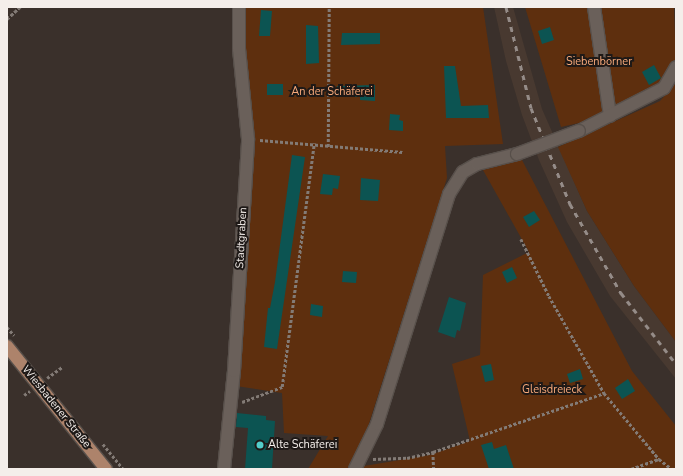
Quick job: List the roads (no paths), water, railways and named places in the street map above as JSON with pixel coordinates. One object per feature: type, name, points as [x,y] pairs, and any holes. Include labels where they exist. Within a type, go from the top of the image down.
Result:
[{"type":"main road","name":"Wiesbadener Straße","points":[[7,346],[106,469]]},
{"type":"street","name":"Stadtgraben","points":[[224,469],[230,406],[248,140],[240,49],[239,7]]},
{"type":"street","points":[[594,7],[610,116]]},
{"type":"street","points":[[358,464],[377,424],[404,342],[422,273],[449,194],[463,172],[477,164],[517,154],[579,131],[610,116],[664,88],[676,68]]},
{"type":"railway","points":[[506,7],[531,108],[570,204],[621,293],[676,364]]},
{"type":"place","name":"Alte Schäferei","points":[[260,445]]},
{"type":"park label","name":"Siebenbörner","points":[[599,62]]},
{"type":"park label","name":"An der Schäferei","points":[[332,92]]},
{"type":"park label","name":"Gleisdreieck","points":[[552,390]]}]
